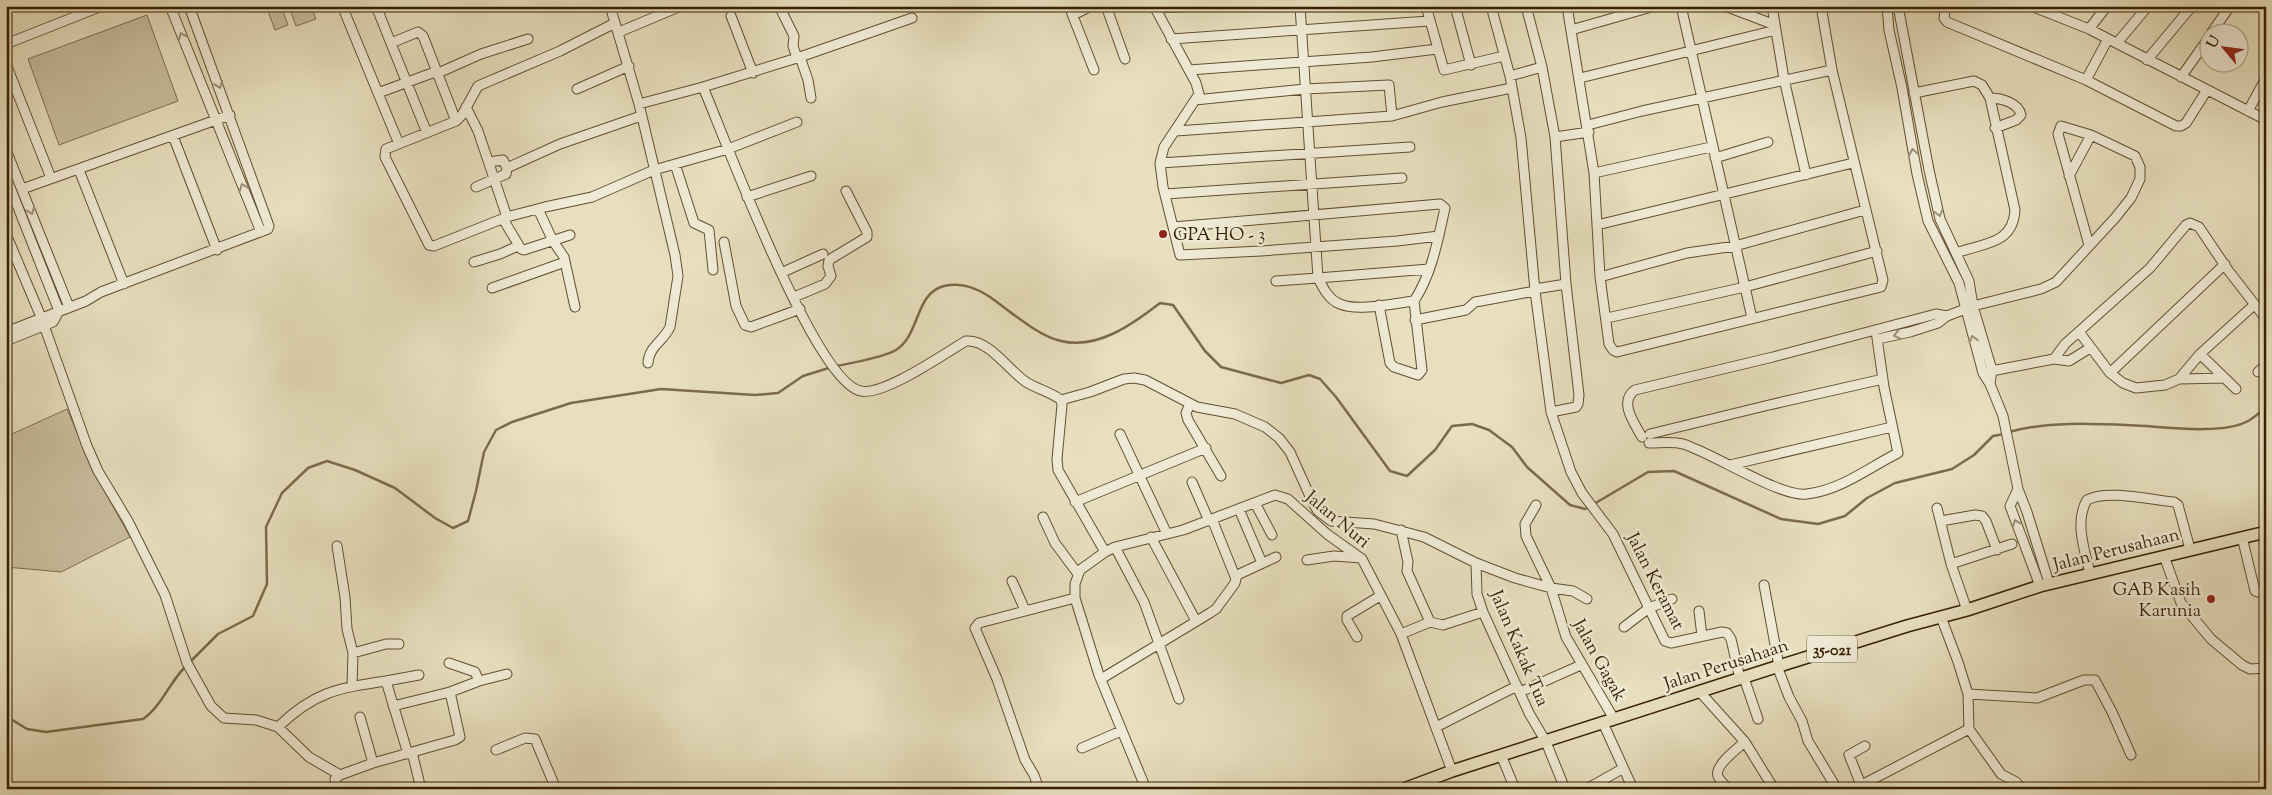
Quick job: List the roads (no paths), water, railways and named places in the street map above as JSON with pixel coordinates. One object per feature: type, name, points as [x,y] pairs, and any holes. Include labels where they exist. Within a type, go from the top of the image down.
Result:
[{"type":"main road","name":"Jalan Perusahaan","points":[[1404,789],[1452,771],[1778,666],[1907,626],[1967,610],[2044,584],[2266,532]]},
{"type":"street","points":[[6,44],[102,6]]},
{"type":"street","points":[[170,6],[261,232]]},
{"type":"street","points":[[6,332],[43,321],[53,322],[60,311],[69,307],[268,229],[269,226],[230,115],[189,6]]},
{"type":"street","points":[[376,6],[427,133]]},
{"type":"street","points":[[610,6],[639,104],[675,255],[678,276],[670,327],[667,333],[651,349],[648,363]]},
{"type":"street","points":[[681,6],[617,27],[478,86],[456,121],[386,149],[385,157],[429,245],[434,246],[505,218],[592,197],[654,170],[728,149],[797,122]]},
{"type":"street","points":[[779,6],[794,36],[793,46],[808,80],[812,98]]},
{"type":"street","points":[[1090,6],[1071,10],[1094,70]]},
{"type":"street","points":[[1106,6],[1125,59]]},
{"type":"street","points":[[1205,6],[1154,7],[1189,70],[1199,94],[1164,147],[1160,164],[1165,194],[1180,255],[1397,241],[1439,236]]},
{"type":"street","points":[[1300,6],[1306,122],[1314,214],[1314,246],[1318,278],[1328,295],[1339,304],[1351,307],[1414,301]]},
{"type":"street","points":[[1426,6],[1444,70],[1504,56]]},
{"type":"street","points":[[1456,6],[1471,65]]},
{"type":"street","name":"Jalan Keramat","points":[[1491,6],[1510,76],[1521,138],[1535,290],[1551,412],[1571,472],[1582,493],[1613,534],[1666,642],[1722,632],[1729,635],[1742,678]]},
{"type":"street","points":[[1526,6],[1542,66],[1555,136],[1566,284],[1579,400],[1578,404],[1572,409],[1551,412]]},
{"type":"street","points":[[1567,6],[1594,172],[1600,277],[1610,348],[1621,352],[1752,318],[1879,289],[1883,280],[1832,70],[1821,6]]},
{"type":"street","points":[[1571,30],[1656,6]]},
{"type":"street","points":[[1681,6],[1711,147],[1725,196],[1752,318]]},
{"type":"street","points":[[1725,6],[1775,28]]},
{"type":"street","points":[[1772,6],[1784,79],[1806,176]]},
{"type":"street","points":[[1887,6],[1889,30],[1928,221],[1959,283],[1974,306]]},
{"type":"street","points":[[1898,6],[1901,29],[1940,219],[1969,281],[1990,384],[2003,416],[2018,489],[2037,545],[2044,584]]},
{"type":"street","points":[[1946,6],[1944,18],[1947,22],[2086,80],[2181,126],[2186,123],[2206,90]]},
{"type":"street","points":[[2031,6],[2089,29],[2266,120]]},
{"type":"street","points":[[2089,29],[2107,6]]},
{"type":"street","points":[[2117,43],[2148,6]]},
{"type":"street","points":[[2147,60],[2192,6]]},
{"type":"street","points":[[2219,22],[2230,6]]},
{"type":"street","points":[[346,13],[399,144]]},
{"type":"street","points":[[731,16],[753,73]]},
{"type":"street","points":[[639,104],[753,73],[912,18]]},
{"type":"street","points":[[1171,39],[1429,21]]},
{"type":"street","points":[[1580,78],[1775,28]]},
{"type":"street","points":[[1889,30],[1901,29]]},
{"type":"street","points":[[391,43],[418,32],[423,36],[456,121]]},
{"type":"street","points":[[2086,80],[2108,39]]},
{"type":"street","points":[[378,93],[436,73],[481,54],[528,40]]},
{"type":"street","points":[[1189,70],[1303,60],[1372,57],[1437,49]]},
{"type":"street","points":[[2181,77],[2200,50]]},
{"type":"street","points":[[6,64],[51,178]]},
{"type":"street","points":[[577,89],[628,66]]},
{"type":"street","points":[[1510,76],[1542,66]]},
{"type":"street","points":[[1555,136],[1702,98],[1832,70]]},
{"type":"street","points":[[2248,111],[2266,78]]},
{"type":"street","points":[[1914,93],[1974,81],[1982,85],[1990,98],[1995,128],[2015,210],[2012,227],[2002,238],[1956,253]]},
{"type":"street","points":[[1195,100],[1305,89],[1388,85],[1392,116]]},
{"type":"street","points":[[703,87],[780,273],[829,363],[841,379],[852,388],[863,392],[896,382],[966,341],[972,341],[991,351],[1028,383],[1060,400],[1090,392],[1124,379],[1145,380],[1190,406],[1235,414],[1265,427],[1279,438],[1290,452],[1316,515],[1331,521],[1374,524],[1401,530],[1432,540],[1476,563],[1515,578],[1551,588],[1573,591],[1587,599]]},
{"type":"street","points":[[1176,131],[1392,116],[1442,102],[1512,88]]},
{"type":"street","points":[[1990,98],[2000,98],[2016,106],[2020,110],[2021,115],[2016,120],[1995,128]]},
{"type":"street","points":[[466,107],[475,124],[495,179],[505,218],[518,246],[524,250],[570,235]]},
{"type":"street","points":[[22,189],[80,170],[230,115]]},
{"type":"street","points":[[507,168],[560,144],[642,116]]},
{"type":"street","points":[[1877,335],[1883,379],[1898,454],[1843,484],[1823,491],[1805,495],[1786,491],[1683,444],[1647,438],[1627,407],[1629,396],[1635,390],[1877,335],[1918,329],[1938,323],[1947,316],[1974,306],[2041,290],[2056,282],[2090,245],[2131,198],[2140,179],[2140,167],[2135,156],[2091,135],[2063,126],[2059,128],[2058,134],[2090,245]]},
{"type":"street","points":[[2069,176],[2091,135]]},
{"type":"street","points":[[173,136],[217,250]]},
{"type":"street","points":[[1715,158],[1768,142]]},
{"type":"street","points":[[1160,164],[1410,147]]},
{"type":"street","points":[[1594,172],[1711,147]]},
{"type":"street","points":[[6,150],[69,307]]},
{"type":"street","points":[[476,187],[506,174],[507,168],[501,159],[489,162]]},
{"type":"street","points":[[1597,225],[1725,196],[1854,163]]},
{"type":"street","points":[[675,164],[694,223],[709,230],[713,270]]},
{"type":"street","points":[[80,170],[124,284]]},
{"type":"street","points":[[1917,174],[1929,170]]},
{"type":"street","points":[[747,197],[811,176]]},
{"type":"street","points":[[6,177],[60,311]]},
{"type":"street","points":[[1165,194],[1402,178]]},
{"type":"street","points":[[794,297],[825,284],[831,276],[828,266],[829,260],[867,237],[867,232],[846,191]]},
{"type":"street","points":[[1173,227],[1440,204],[1445,208],[1439,236],[1429,269],[1414,301],[1422,370],[1418,375],[1394,367],[1390,363],[1379,305]]},
{"type":"street","points":[[538,209],[565,262],[575,307]]},
{"type":"street","points":[[1600,277],[1687,253],[1735,246],[1865,210]]},
{"type":"street","points":[[2054,359],[2065,344],[2080,333],[2150,268],[2186,225],[2190,224],[2199,227],[2266,319]]},
{"type":"street","points":[[6,234],[43,321],[87,446],[98,471],[128,521],[165,595],[192,674],[211,706],[221,717],[256,720],[278,727],[337,782],[373,763],[460,737],[450,692]]},
{"type":"street","points":[[724,242],[736,306],[745,325],[751,327],[800,309]]},
{"type":"street","points":[[474,262],[518,246]]},
{"type":"street","points":[[1607,318],[1745,287],[1877,252]]},
{"type":"street","points":[[780,273],[822,254]]},
{"type":"street","points":[[492,288],[565,262]]},
{"type":"street","points":[[2110,373],[2225,264]]},
{"type":"street","points":[[1276,281],[1429,269]]},
{"type":"street","points":[[1415,320],[1466,310],[1475,302],[1566,284]]},
{"type":"street","points":[[2080,333],[2110,373],[2123,383],[2136,388],[2166,385],[2179,378],[2200,354],[2254,305]]},
{"type":"street","points":[[1877,335],[1936,314],[1947,316]]},
{"type":"street","points":[[1917,320],[1918,329]]},
{"type":"street","points":[[6,341],[43,321]]},
{"type":"street","points":[[1987,371],[2054,359],[2069,361],[2090,348]]},
{"type":"street","points":[[2200,354],[2236,389]]},
{"type":"street","points":[[2258,372],[2266,365]]},
{"type":"street","points":[[2179,378],[2224,378]]},
{"type":"street","points":[[1647,438],[1883,379]]},
{"type":"street","points":[[1060,400],[1062,405],[1058,470],[1105,552]]},
{"type":"street","points":[[1190,406],[1186,413],[1188,420],[1221,476]]},
{"type":"street","points":[[1730,465],[1892,427]]},
{"type":"street","points":[[1120,434],[1167,534]]},
{"type":"street","points":[[1075,502],[1206,448]]},
{"type":"street","points":[[1101,679],[1216,608],[1235,583],[1235,576],[1192,482]]},
{"type":"street","points":[[2018,489],[2010,506],[2026,549],[2044,584]]},
{"type":"street","name":"Jalan Nuri","points":[[1078,574],[1105,552],[1115,547],[1167,534],[1211,520],[1275,495],[1281,495],[1316,515],[1327,534],[1361,558],[1401,634],[1452,771]]},
{"type":"street","points":[[2090,574],[2080,527],[2080,515],[2087,500],[2094,496],[2122,496],[2174,502],[2178,506],[2190,549]]},
{"type":"street","points":[[1255,502],[1272,535]]},
{"type":"street","name":"Jalan Gagak","points":[[1536,505],[1525,524],[1525,531],[1551,588],[1560,621],[1608,721],[1622,769],[1633,789]]},
{"type":"street","points":[[1240,508],[1262,563]]},
{"type":"street","points":[[1937,508],[1951,564],[1967,610]]},
{"type":"street","points":[[1941,521],[1975,515],[1982,516],[1986,520],[1997,550]]},
{"type":"street","points":[[1042,517],[1056,543],[1078,574],[1074,591],[1075,598],[1101,679],[1121,732],[1146,789]]},
{"type":"street","points":[[1401,530],[1408,562],[1407,571],[1430,622]]},
{"type":"street","points":[[1151,537],[1196,621]]},
{"type":"street","points":[[2242,537],[2255,591],[2262,592]]},
{"type":"street","points":[[1951,564],[2012,544]]},
{"type":"street","points":[[2026,549],[2037,545]]},
{"type":"street","points":[[337,546],[345,597],[347,629],[353,653],[352,686]]},
{"type":"street","points":[[1115,547],[1144,602],[1178,699]]},
{"type":"street","points":[[1307,560],[1334,556],[1361,558]]},
{"type":"street","points":[[2164,556],[2181,603],[2211,639],[2242,665],[2250,669],[2266,668]]},
{"type":"street","points":[[1235,576],[1276,557]]},
{"type":"street","name":"Jalan Kakak Tua","points":[[1476,563],[1477,594],[1483,612],[1546,742],[1565,789]]},
{"type":"street","points":[[1012,581],[1026,610]]},
{"type":"street","points":[[1764,585],[1778,666],[1789,697],[1802,721],[1808,740],[1837,789]]},
{"type":"street","points":[[1357,637],[1347,620],[1347,616],[1380,596]]},
{"type":"street","points":[[1039,789],[1034,775],[1025,760],[997,679],[975,632],[979,623],[1075,598]]},
{"type":"street","points":[[1624,627],[1649,608],[1672,599]]},
{"type":"street","points":[[1699,611],[1702,636]]},
{"type":"street","points":[[1401,634],[1430,622],[1443,625],[1483,612]]},
{"type":"street","points":[[1941,617],[1968,694],[1969,729],[2001,774],[2016,782],[2022,789]]},
{"type":"street","points":[[353,653],[386,644],[399,644]]},
{"type":"street","points":[[449,663],[475,672],[478,681]]},
{"type":"street","points":[[1436,727],[1519,689],[1581,665]]},
{"type":"street","points":[[393,706],[450,692],[478,681],[507,674]]},
{"type":"street","points":[[278,727],[309,702],[332,690],[418,675]]},
{"type":"street","points":[[1742,678],[1758,719]]},
{"type":"street","points":[[1968,694],[2038,698],[2091,679],[2097,682],[2131,756]]},
{"type":"street","points":[[386,681],[421,789]]},
{"type":"street","points":[[1700,692],[1744,742],[1770,787]]},
{"type":"street","points":[[360,716],[373,763]]},
{"type":"street","points":[[1864,746],[1849,755],[1861,787],[1969,729]]},
{"type":"street","points":[[1082,748],[1121,732]]},
{"type":"street","points":[[496,750],[524,738],[535,739],[556,789]]},
{"type":"street","points":[[1728,789],[1718,776],[1717,770],[1744,742]]},
{"type":"street","points":[[1501,755],[1515,789]]},
{"type":"street","points":[[1586,789],[1600,785],[1622,769]]},
{"type":"waterway","points":[[837,366],[891,353],[896,350],[910,335],[922,305],[935,290],[944,286],[963,285],[979,291],[1043,334],[1061,341],[1074,343],[1088,342],[1114,333],[1126,327],[1160,303],[1173,305],[1205,351],[1221,367],[1281,383],[1309,375],[1320,379],[1336,397],[1390,471],[1407,476],[1435,450],[1452,426],[1472,424],[1489,430],[1512,447],[1527,467],[1570,505],[1585,509],[1589,507]]},
{"type":"waterway","points":[[189,663],[218,634],[253,616],[267,584],[266,527],[282,493],[308,468],[327,461],[355,470],[395,488],[435,518],[453,528],[468,521],[484,452],[496,430],[512,422],[571,403],[661,389],[755,395],[778,393],[803,376],[832,367]]},
{"type":"waterway","points":[[2009,432],[2060,424],[2111,424],[2184,429],[2226,428],[2248,421],[2266,407]]},
{"type":"waterway","points":[[1594,504],[1648,472],[1674,471],[1781,519],[1818,524],[1845,516],[1867,498],[1895,483],[1952,469],[1974,455],[1993,436],[2004,434]]},
{"type":"waterway","points":[[6,716],[27,729],[46,732],[143,719],[160,702],[185,667]]},
{"type":"place","name":"GPA HO - 3","points":[[1163,234]]},
{"type":"place","name":"GAB Kasih Karunia","points":[[2211,599]]}]
